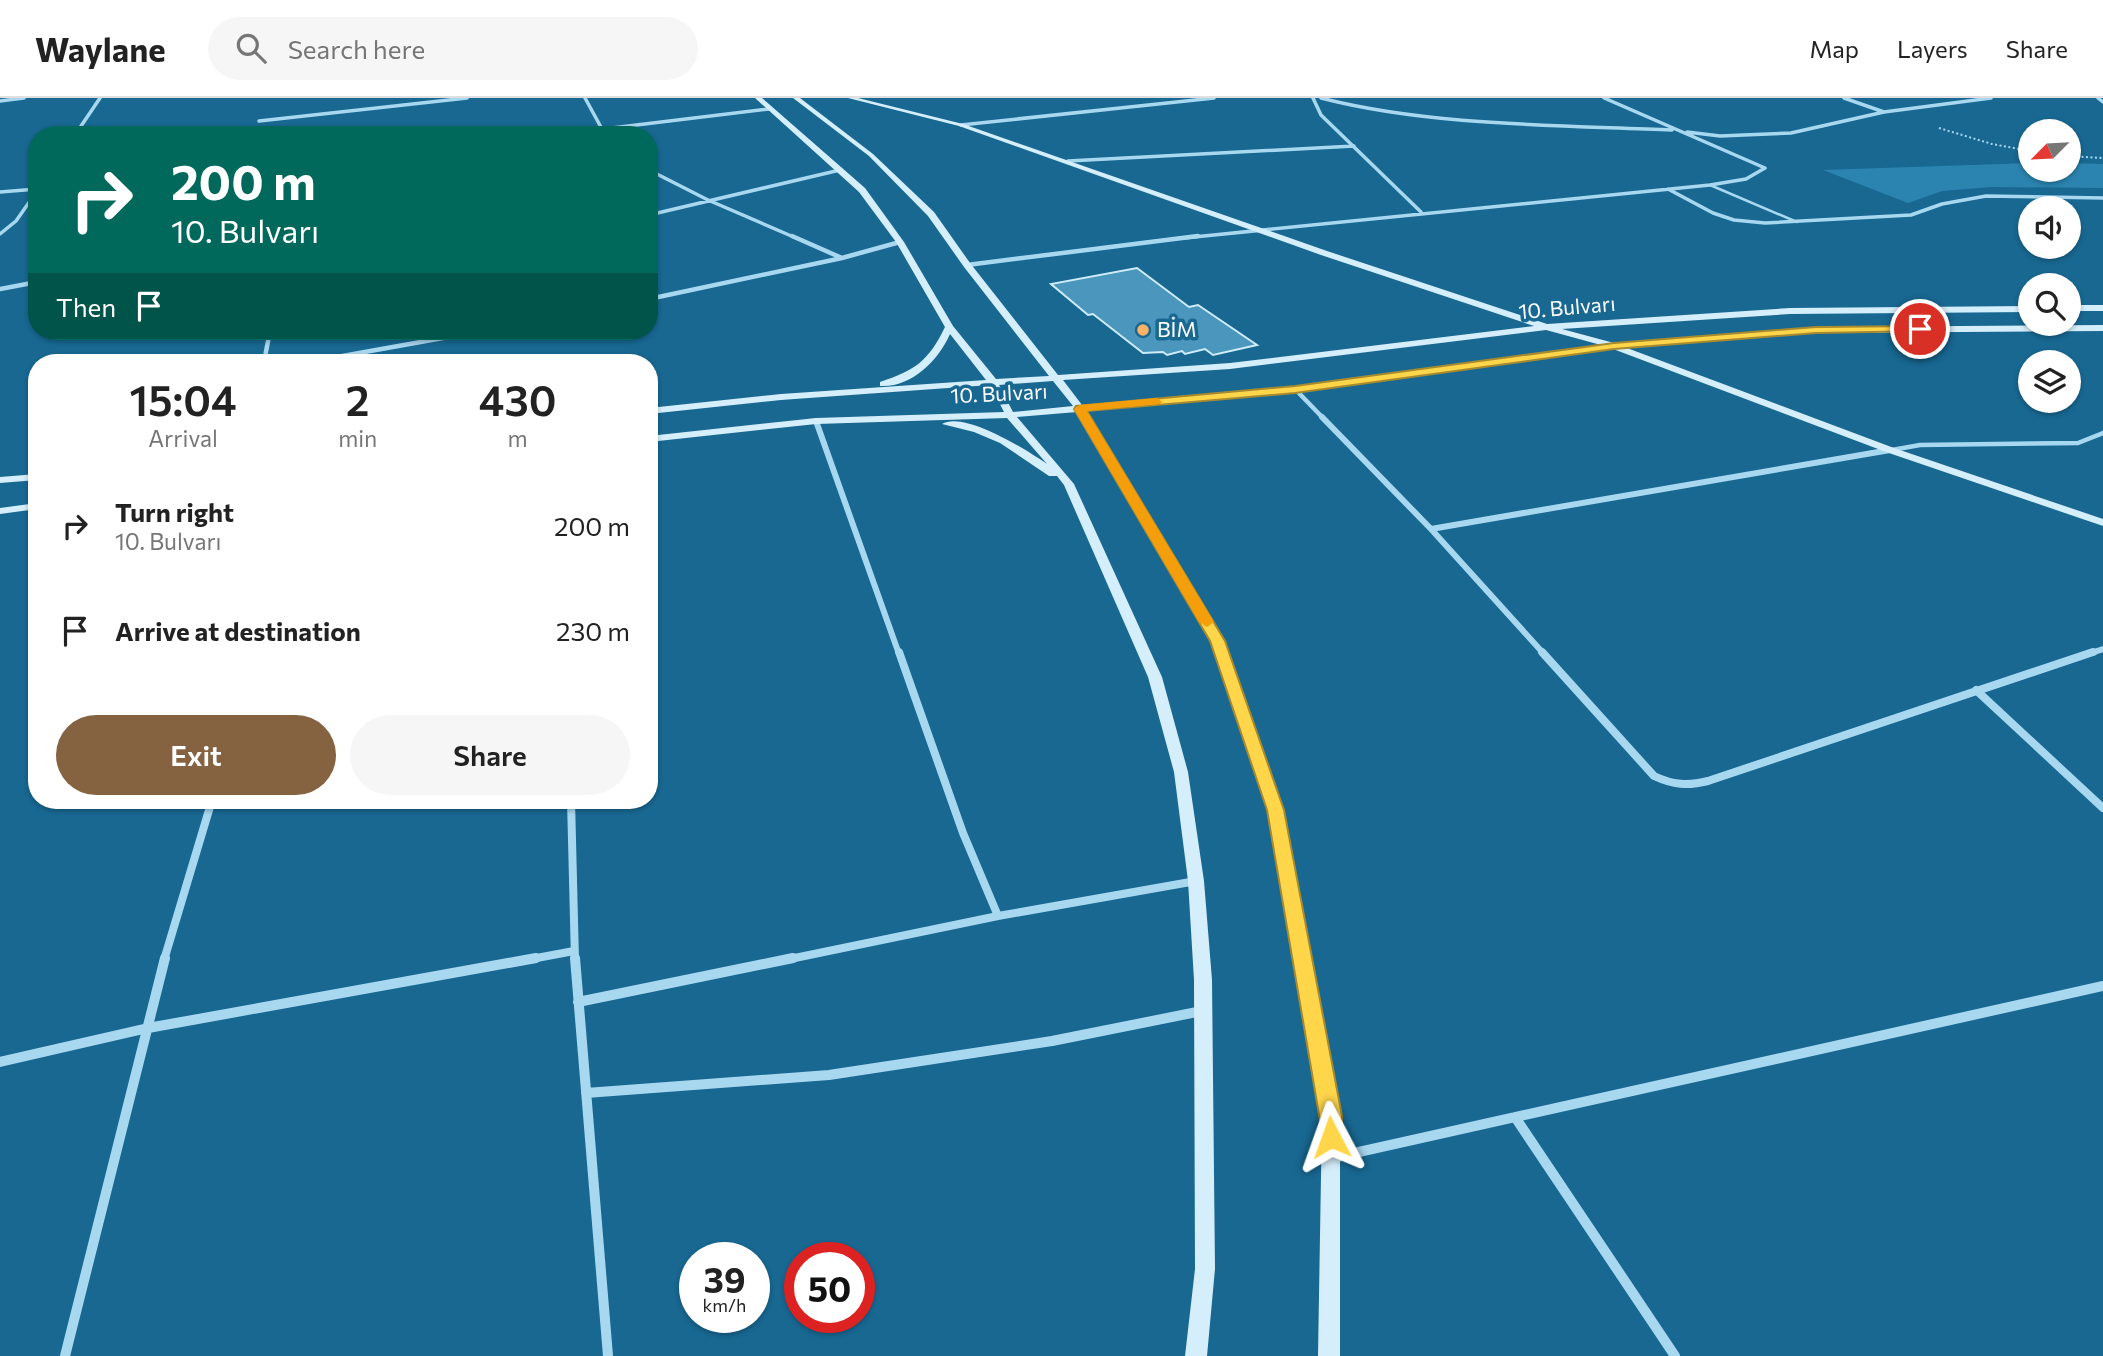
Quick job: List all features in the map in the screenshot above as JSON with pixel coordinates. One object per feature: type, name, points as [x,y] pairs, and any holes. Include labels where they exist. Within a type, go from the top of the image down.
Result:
[{"type":"main road","points":[[758,98],[862,190],[900,242],[950,327],[993,382],[1010,415],[1069,484],[1155,677],[1181,772],[1196,881],[1203,1010],[1205,1269],[1196,1356]]},
{"type":"main road","points":[[796,98],[871,155],[931,214],[967,265],[1080,409],[1217,641],[1275,810],[1331,1116],[1329,1356]]},
{"type":"main road","points":[[850,98],[961,125],[1546,327],[1614,346],[1890,450],[2103,523]]},
{"type":"main road","points":[[2081,308],[2103,308]]},
{"type":"main road","name":"10. Bulvarı","points":[[658,410],[864,391],[1230,366],[1546,327],[1790,311],[2018,309]]},
{"type":"main road","points":[[864,391],[916,373],[937,356],[950,327]]},
{"type":"main road","name":"10. Bulvarı","points":[[658,438],[876,418],[1010,415],[1295,389],[1614,346],[1816,330],[2103,329]]},
{"type":"main road","points":[[876,418],[965,426],[1001,438],[1069,484]]},
{"type":"main road","points":[[0,480],[28,478]]},
{"type":"main road","points":[[0,511],[28,507]]},
{"type":"street","points":[[0,101],[24,98]]},
{"type":"street","points":[[81,126],[100,98]]},
{"type":"street","points":[[259,121],[467,98]]},
{"type":"street","points":[[585,98],[600,126]]},
{"type":"street","points":[[961,125],[1214,98]]},
{"type":"street","points":[[1313,98],[1321,115],[1421,212]]},
{"type":"street","points":[[1321,98],[1346,105],[1402,113],[1720,136],[1791,133],[1884,112],[1991,98]]},
{"type":"street","points":[[967,265],[1257,229],[1710,184],[1740,180],[1759,174],[1765,168],[1604,98]]},
{"type":"street","points":[[1844,98],[1884,112]]},
{"type":"street","points":[[2098,98],[2103,102]]},
{"type":"street","points":[[626,126],[769,108]]},
{"type":"street","points":[[1068,161],[1353,146]]},
{"type":"street","points":[[658,213],[840,170]]},
{"type":"street","points":[[658,175],[708,200],[842,258]]},
{"type":"street","points":[[1667,189],[1713,213],[1734,220],[1765,223],[1911,215],[1942,204],[1986,196],[2103,198]]},
{"type":"street","points":[[0,192],[28,190]]},
{"type":"street","points":[[0,234],[16,221],[28,205]]},
{"type":"street","points":[[658,297],[842,258],[900,242]]},
{"type":"street","points":[[0,289],[28,284]]},
{"type":"street","points":[[354,354],[432,340]]},
{"type":"street","points":[[1295,389],[1431,529],[1654,776],[1670,785],[1686,787],[1708,781],[2103,649]]},
{"type":"street","points":[[816,422],[963,832],[998,916]]},
{"type":"street","points":[[1431,529],[1890,450]]},
{"type":"street","points":[[1976,690],[2103,808]]},
{"type":"street","points":[[65,1356],[168,944],[209,809]]},
{"type":"street","points":[[570,809],[574,951],[608,1356]]},
{"type":"street","points":[[578,1002],[998,916],[1196,881]]},
{"type":"street","points":[[0,1062],[148,1028],[574,951]]},
{"type":"street","points":[[1331,1158],[2103,986]]},
{"type":"street","points":[[586,1093],[829,1075],[1052,1041],[1203,1010]]},
{"type":"street","points":[[1515,1117],[1675,1356]]},
{"type":"lane","points":[[1710,184],[1797,222]]},
{"type":"lane","points":[[1890,450],[1920,445],[2078,443],[2103,433]]},
{"type":"path","points":[[1932,126],[2018,149]]},
{"type":"path","points":[[2081,157],[2103,158]]},
{"type":"shaded area","points":[[2018,163],[2018,182],[2081,182],[2081,163],[2103,164],[2103,188],[1991,187],[1942,191],[1908,203],[1823,170]]},
{"type":"building","points":[[1137,268],[1189,307],[1198,305],[1257,345],[1213,355],[1205,349],[1185,354],[1182,351],[1167,355],[1163,352],[1143,353],[1093,314],[1088,315],[1051,284]]},
{"type":"slow traffic","points":[[1157,402],[1080,409],[1207,622]]},
{"type":"place","name":"BİM","points":[[1143,330]]},
{"type":"route","points":[[1331,1137],[1331,1116],[1275,810],[1217,641],[1080,409],[1295,389],[1614,346],[1816,330],[1920,329]]}]
